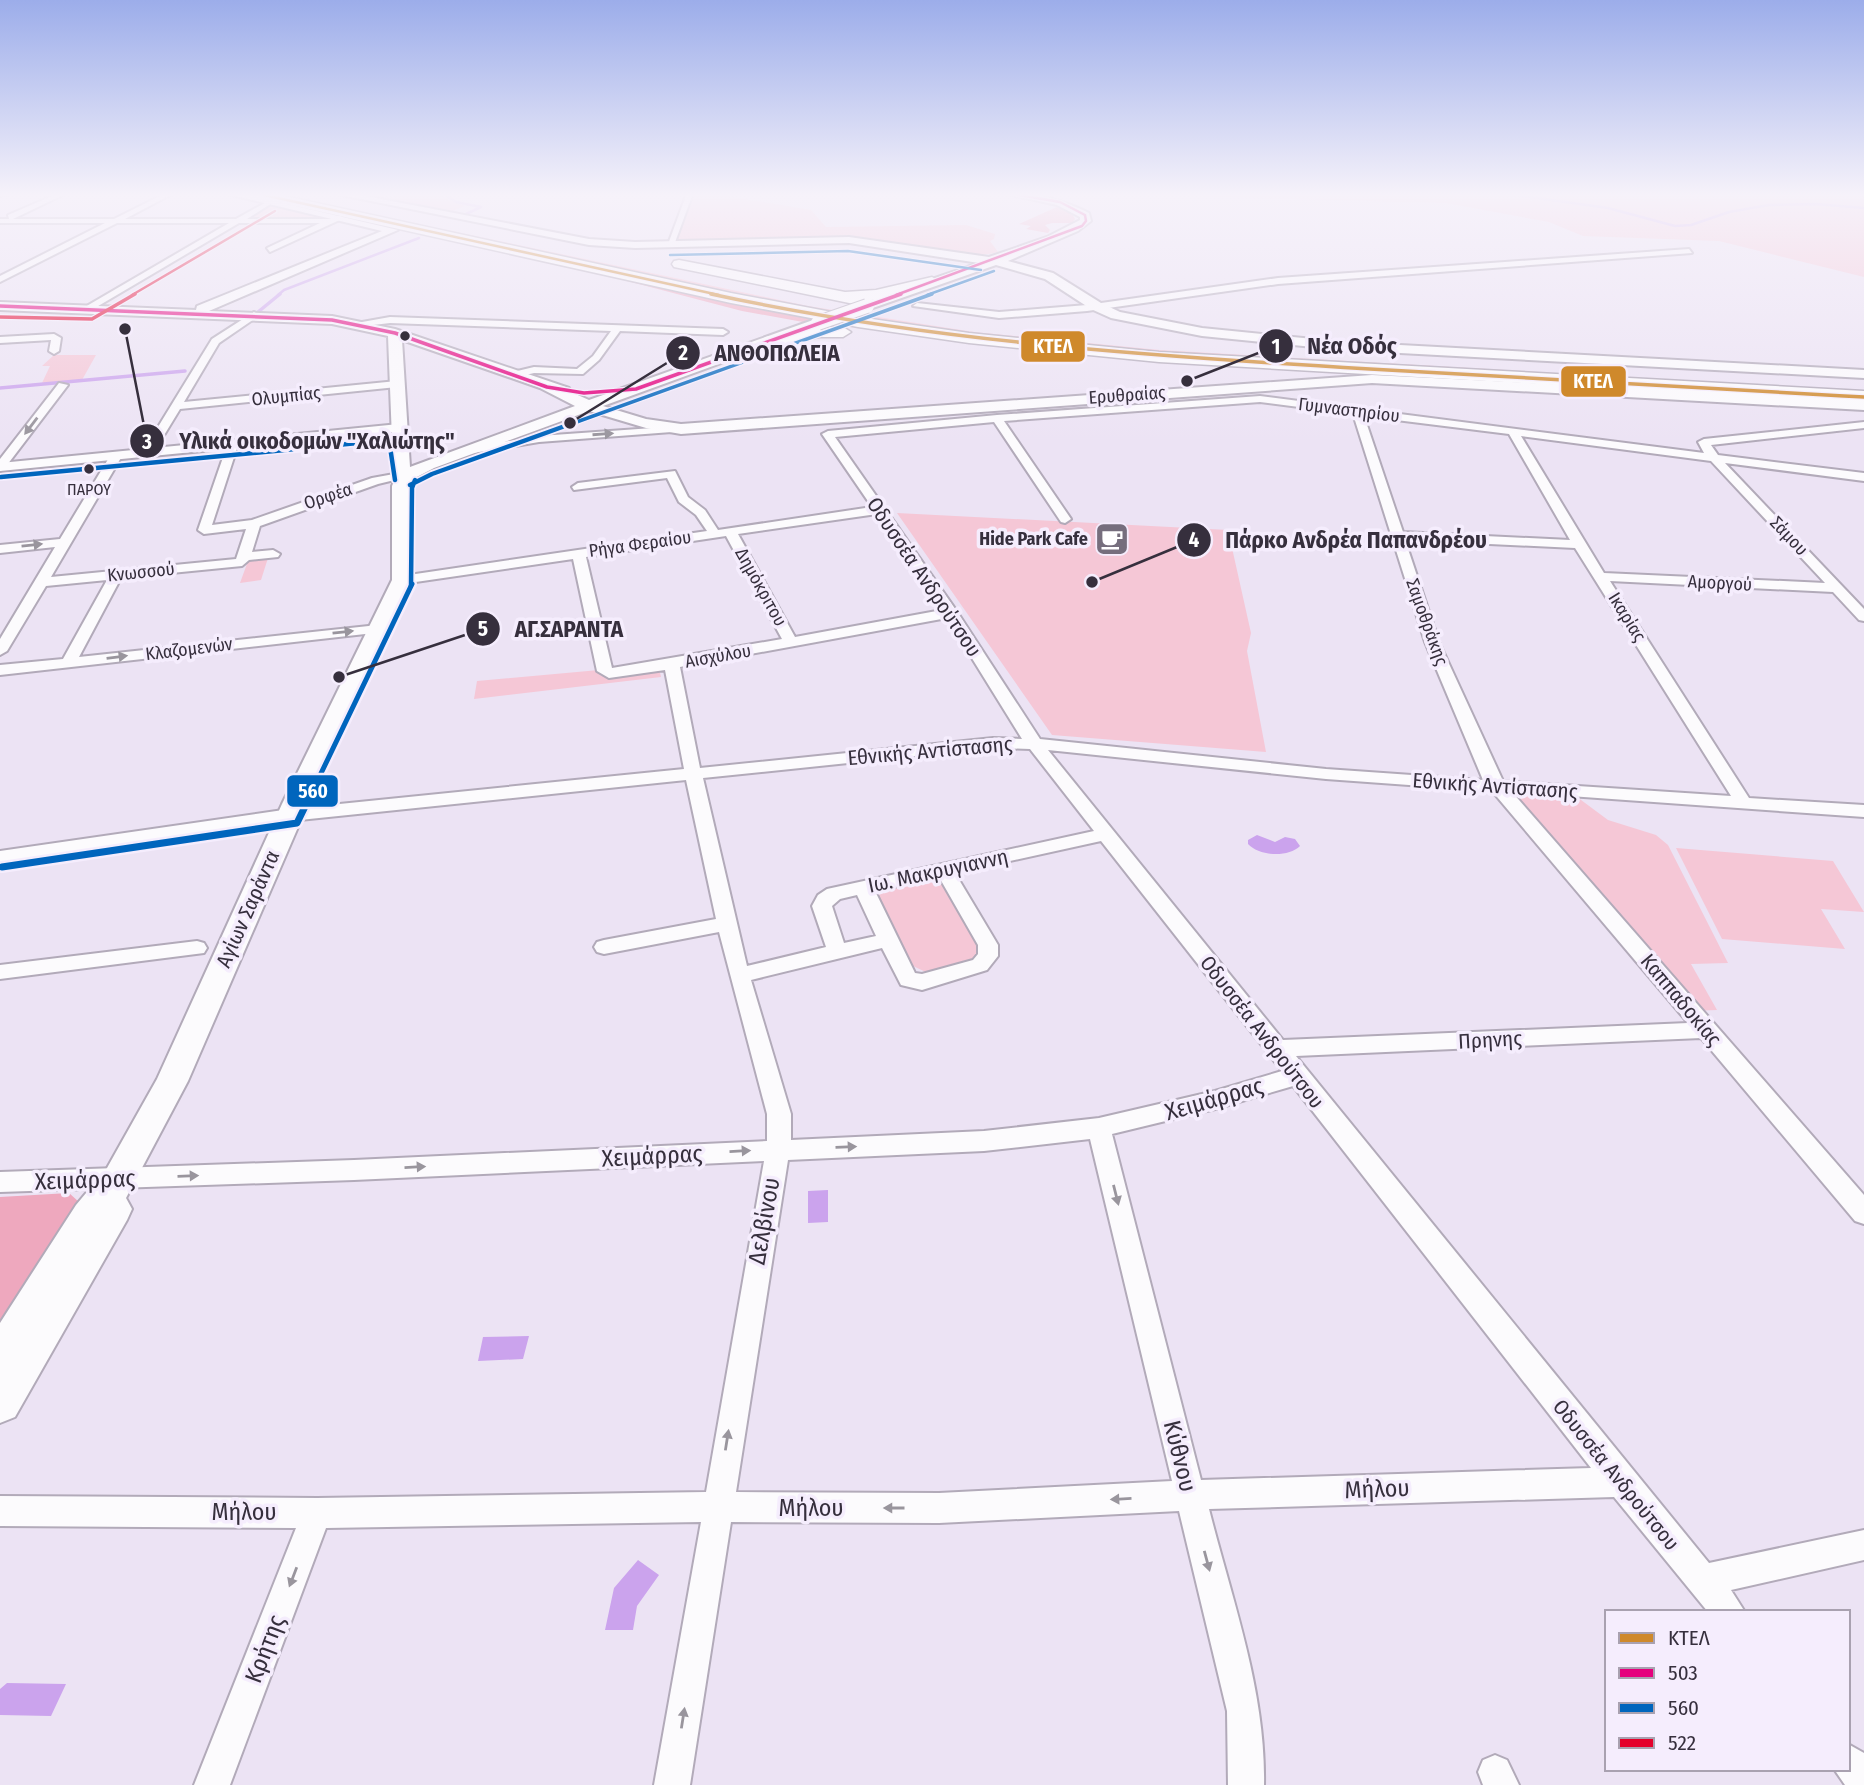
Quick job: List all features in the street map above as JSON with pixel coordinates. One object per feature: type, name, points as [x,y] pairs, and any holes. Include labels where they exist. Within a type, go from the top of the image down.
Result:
[{"type":"highway","points":[[608,276],[696,303],[762,317],[847,332],[969,347],[1122,361],[1273,368],[1370,362]]},
{"type":"highway","points":[[647,276],[798,312],[929,333],[1133,355],[1864,383]]},
{"type":"highway","points":[[741,276],[839,295],[871,304],[913,307],[1065,328]]},
{"type":"highway","points":[[839,295],[876,295],[932,282]]},
{"type":"highway","points":[[762,317],[778,328],[779,332],[771,341]]},
{"type":"highway","points":[[771,341],[819,332],[847,332]]},
{"type":"highway","points":[[1118,333],[1370,362],[1864,397]]},
{"type":"main road","points":[[191,313],[280,276]]},
{"type":"main road","name":"Ερυθραίας","points":[[405,476],[463,451],[949,276]]},
{"type":"main road","points":[[1046,276],[1116,315],[1149,324],[1265,340],[1864,374]]},
{"type":"main road","points":[[0,306],[317,318],[356,324],[396,333],[596,404]]},
{"type":"main road","points":[[396,333],[399,428]]},
{"type":"main road","name":"Ερυθραίας","points":[[596,404],[642,422],[681,429],[1334,380],[1417,380],[1864,405]]},
{"type":"main road","points":[[569,394],[636,389]]},
{"type":"main road","points":[[632,413],[625,404],[626,398],[636,389]]},
{"type":"main road","points":[[562,416],[569,404],[569,394]]},
{"type":"main road","name":"Ερυθραίας","points":[[596,404],[670,422],[727,426]]},
{"type":"main road","name":"Αγίων Σαράντα","points":[[0,1358],[89,1216],[120,1179],[172,1081],[290,815],[402,580],[401,486],[405,476],[401,464],[399,428]]},
{"type":"main road","name":"Αγίων Σαράντα","points":[[0,1403],[113,1213],[120,1179]]},
{"type":"street","points":[[89,309],[143,276]]},
{"type":"street","points":[[913,307],[991,315],[1096,306],[1278,281],[1342,276]]},
{"type":"street","points":[[148,453],[218,339],[254,315]]},
{"type":"street","points":[[356,324],[390,320],[723,332]]},
{"type":"street","points":[[513,374],[534,370],[579,372],[596,359],[618,328]]},
{"type":"street","points":[[0,340],[54,337],[54,351]]},
{"type":"street","name":"Ολυμπίας","points":[[175,406],[397,384]]},
{"type":"street","points":[[0,467],[62,385]]},
{"type":"street","points":[[1241,387],[1260,399]]},
{"type":"street","name":"Γυμναστηρίου","points":[[831,432],[1260,399],[1864,477]]},
{"type":"street","name":"Σαμοθράκης","points":[[1357,411],[1432,642],[1486,769],[1498,787]]},
{"type":"street","points":[[997,418],[1065,519]]},
{"type":"street","points":[[1656,449],[1864,425]]},
{"type":"street","points":[[0,467],[399,428]]},
{"type":"street","name":"Ερυθραίας","points":[[463,451],[539,439],[681,429]]},
{"type":"street","name":"Ικαρίας","points":[[1512,430],[1579,544],[1744,803]]},
{"type":"street","name":"Οδυσσέα Ανδρούτσου","points":[[831,432],[827,436],[951,613],[1035,744],[1296,1076],[1621,1482],[1727,1610]]},
{"type":"street","name":"Σάμου","points":[[1704,442],[1713,456],[1864,617]]},
{"type":"street","name":"Ορφέα","points":[[232,445],[202,528],[208,530],[254,524],[376,481],[405,476]]},
{"type":"street","points":[[0,651],[117,456]]},
{"type":"street","points":[[578,487],[671,474],[683,499],[701,513],[714,533]]},
{"type":"street","name":"Ρήγα Φεραίου","points":[[402,580],[879,510]]},
{"type":"street","points":[[242,560],[254,524]]},
{"type":"street","name":"Δημόκριτου","points":[[730,531],[791,643]]},
{"type":"street","points":[[1398,536],[1579,544]]},
{"type":"street","points":[[0,549],[65,542]]},
{"type":"street","name":"Αισχύλου","points":[[578,553],[605,671],[609,673],[951,613]]},
{"type":"street","name":"Κνωσσού","points":[[41,582],[242,560],[273,554]]},
{"type":"street","points":[[68,663],[116,575]]},
{"type":"street","name":"Αμοργού","points":[[1602,578],[1838,588]]},
{"type":"street","name":"Κλαζομενών","points":[[0,670],[378,629]]},
{"type":"street","name":"Δελβίνου","points":[[672,664],[693,773],[739,975],[779,1114],[778,1149],[716,1507],[672,1785]]},
{"type":"street","name":"Εθνικής Αντίστασης","points":[[0,857],[290,815],[993,743],[1035,744],[1326,774],[1864,811]]},
{"type":"street","name":"Καππαδοκίας","points":[[1498,787],[1864,1213]]},
{"type":"street","name":"Ιω. Μακρυγιαννη","points":[[837,951],[822,906],[825,900],[835,894],[1106,834]]},
{"type":"street","points":[[863,887],[902,970],[913,982],[980,965],[988,958],[988,945],[944,870]]},
{"type":"street","points":[[604,947],[728,925]]},
{"type":"street","points":[[739,975],[887,940]]},
{"type":"street","points":[[0,972],[197,948]]},
{"type":"street","name":"Πρηνης","points":[[1275,1049],[1705,1030]]},
{"type":"street","name":"Χειμάρρας","points":[[0,1182],[354,1171],[984,1141],[1100,1128],[1215,1100],[1296,1076]]},
{"type":"street","name":"Κύθνου","points":[[1100,1128],[1244,1711],[1246,1785]]},
{"type":"street","name":"Μήλου","points":[[0,1511],[317,1513],[716,1507],[939,1508],[1190,1495],[1621,1482]]},
{"type":"street","name":"Κρήτης","points":[[212,1785],[317,1513]]},
{"type":"street","points":[[1704,1580],[1864,1545]]},
{"type":"street","points":[[1850,1764],[1864,1781]]},
{"type":"shaded area","points":[[609,276],[621,276],[816,317],[803,322],[742,311]]},
{"type":"shaded area","points":[[653,276],[667,276],[808,306],[974,332],[1160,350],[1864,391],[1160,352],[972,333],[865,318]]},
{"type":"shaded area","points":[[54,355],[96,355],[82,380],[42,383],[50,366],[42,366]]},
{"type":"shaded area","points":[[897,513],[1228,530],[1251,633],[1247,651],[1266,752],[1052,735]]},
{"type":"shaded area","points":[[268,558],[261,580],[240,583],[248,561]]},
{"type":"shaded area","points":[[659,668],[661,677],[474,699],[477,681],[599,670],[601,676]]},
{"type":"shaded area","points":[[1500,793],[1577,797],[1608,820],[1656,835],[1668,845],[1728,963],[1691,964],[1717,1010],[1691,1011]]},
{"type":"shaded area","points":[[1257,835],[1275,842],[1285,837],[1295,839],[1300,846],[1281,854],[1266,853],[1248,844],[1248,840]]},
{"type":"shaded area","points":[[1676,848],[1833,861],[1864,912],[1821,909],[1845,949],[1722,939]]},
{"type":"shaded area","points":[[931,880],[942,884],[979,949],[974,961],[930,974],[913,966],[877,895],[882,889]]},
{"type":"shaded area","points":[[828,1190],[828,1222],[808,1223],[808,1191]]},
{"type":"shaded area","points":[[69,1193],[79,1202],[0,1328],[0,1197]]},
{"type":"shaded area","points":[[529,1336],[523,1359],[478,1361],[483,1337]]},
{"type":"shaded area","points":[[638,1560],[659,1575],[637,1606],[633,1630],[605,1630],[614,1588]]},
{"type":"shaded area","points":[[7,1683],[66,1684],[51,1716],[0,1715],[0,1689]]},
{"type":"waterway","points":[[278,295],[320,276]]},
{"type":"waterway","points":[[258,312],[280,294]]},
{"type":"waterway","points":[[0,388],[185,371]]},
{"type":"transit line","name":"522","points":[[0,317],[92,319],[164,276]]},
{"type":"transit line","name":"ΚΤΕΛ","points":[[633,276],[858,322],[969,338],[1159,357],[1864,397]]},
{"type":"transit line","name":"503","points":[[0,306],[332,320],[395,333],[547,387],[584,393],[636,389],[948,276]]},
{"type":"transit line","name":"560","points":[[410,485],[432,474],[979,276]]},
{"type":"transit line","name":"560","points":[[1,477],[389,440],[395,480]]},
{"type":"transit line","name":"560","points":[[2,867],[297,823],[412,584],[412,488],[415,480]]},
{"type":"place","name":"Υλικά οικοδομών \"Χαλιώτης\"","points":[[125,329]]},
{"type":"place","name":"Νέα Οδός","points":[[1187,381]]},
{"type":"place","name":"ΑΝΘΟΠΩΛΕΙΑ","points":[[570,423]]},
{"type":"place","name":"ΠΑΡΟΥ","points":[[89,469]]},
{"type":"place","name":"Hide Park Cafe","points":[[1112,539]]},
{"type":"place","name":"Πάρκο Ανδρέα Παπανδρέου","points":[[1092,582]]},
{"type":"place","name":"ΑΓ.ΣΑΡΑΝΤΑ","points":[[339,677]]}]
